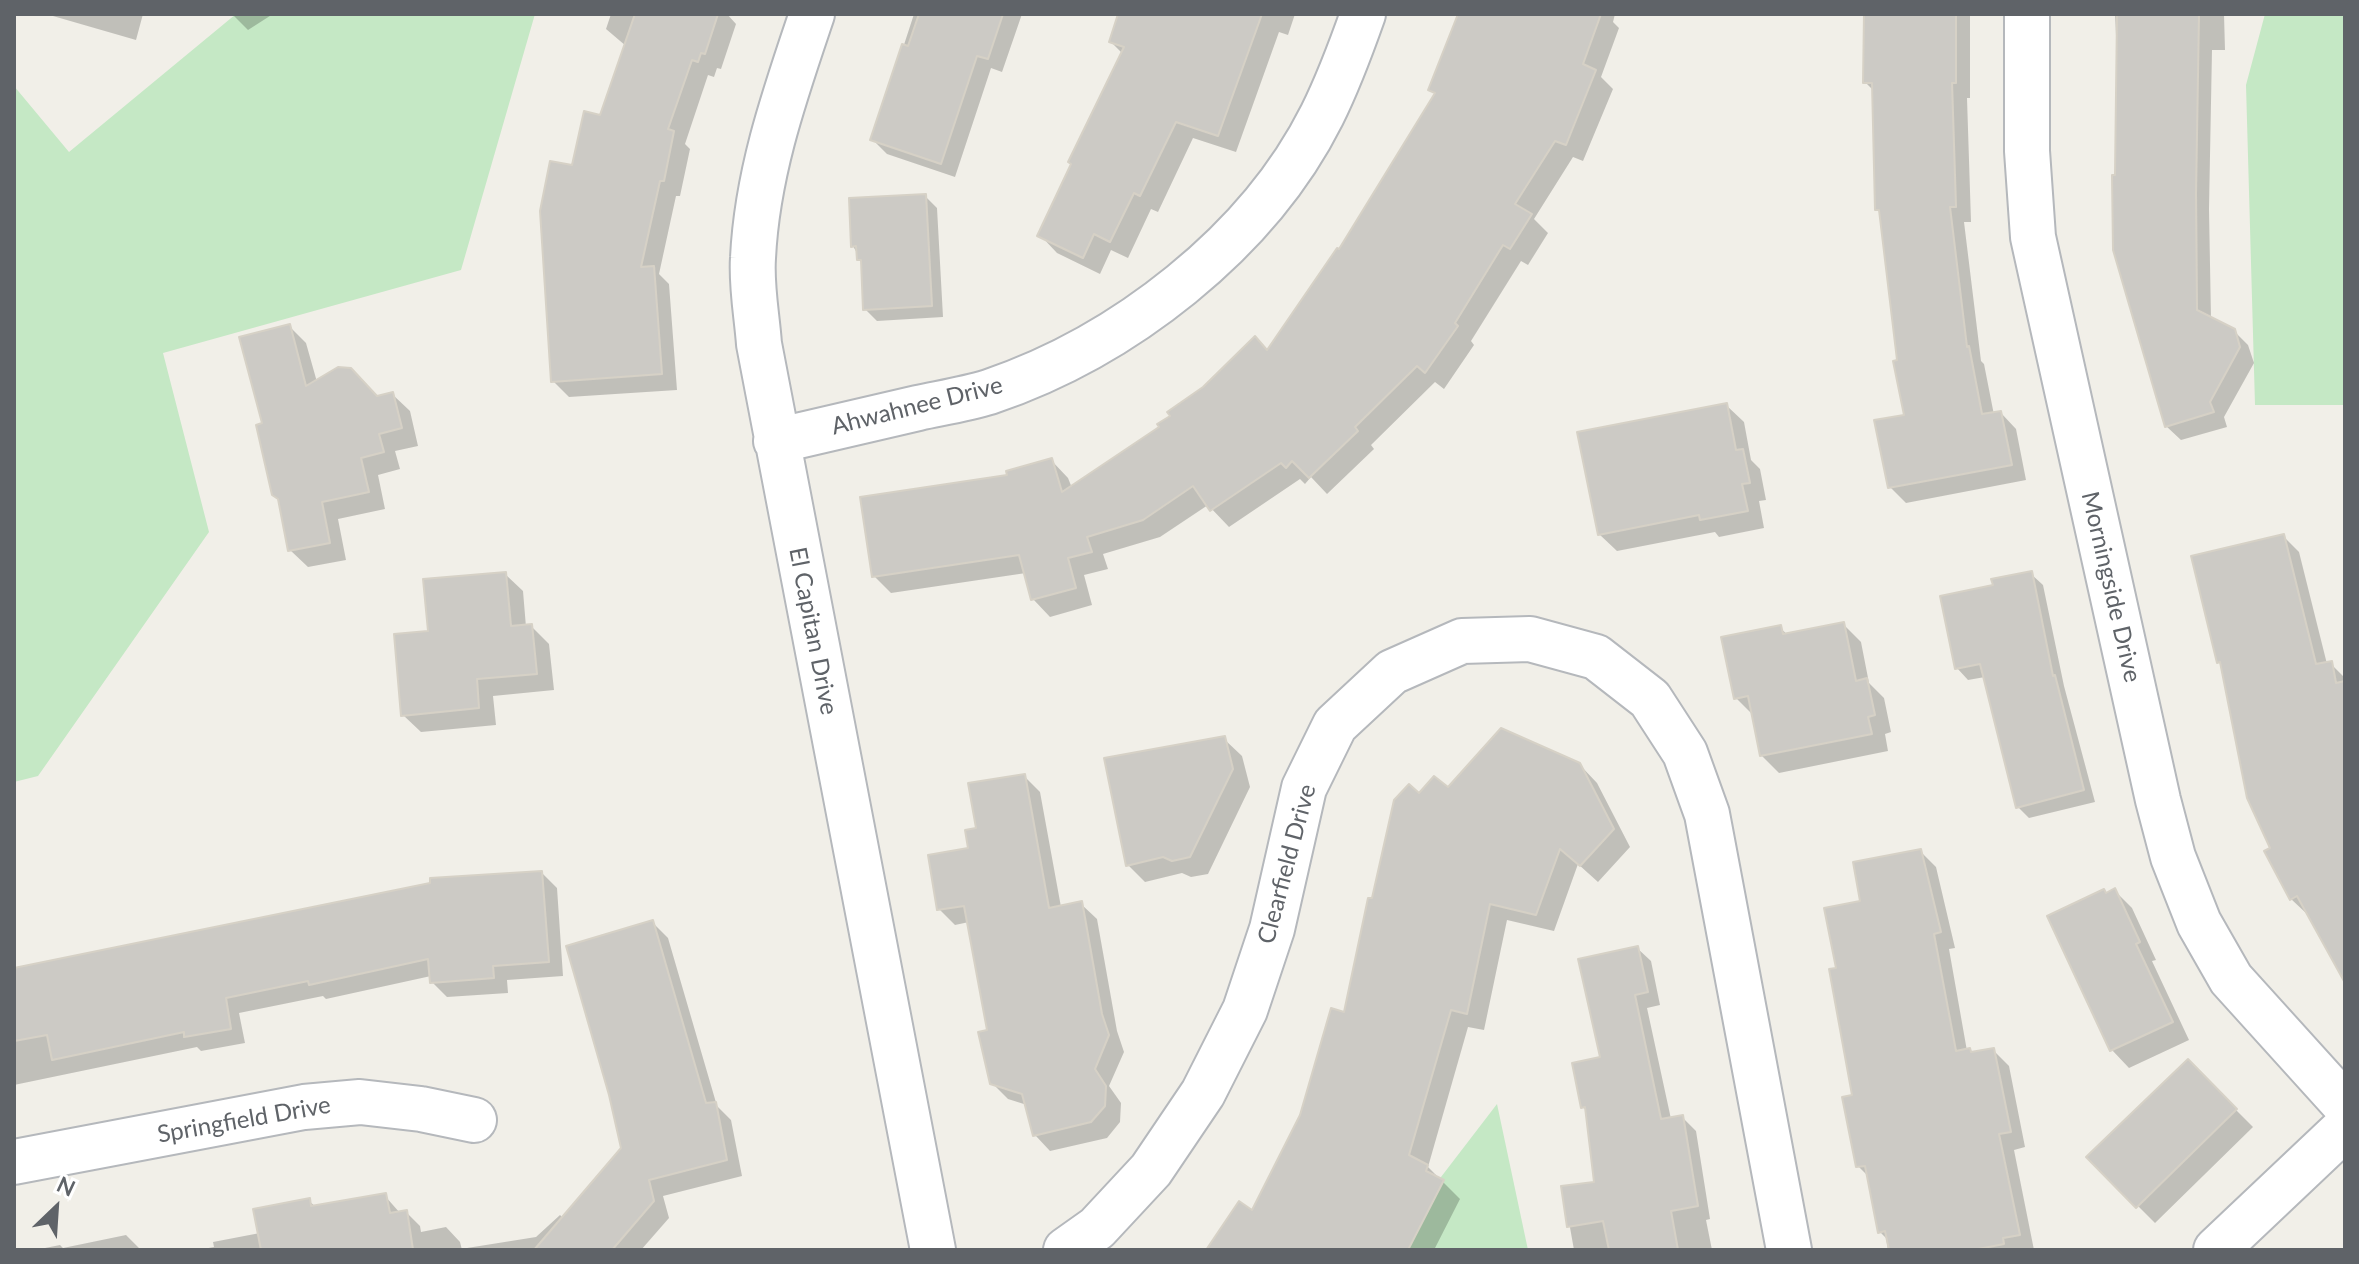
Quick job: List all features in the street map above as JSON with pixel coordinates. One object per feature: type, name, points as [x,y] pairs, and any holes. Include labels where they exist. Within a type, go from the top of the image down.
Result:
[{"type":"street","name":"El Capitan Drive","points":[[812,14],[781,106],[760,185],[753,261],[759,344],[933,1250]]},
{"type":"street","name":"Ahwahnee Drive","points":[[776,441],[986,392],[1053,367],[1122,329],[1242,229],[1289,169],[1322,116],[1363,14]]},
{"type":"street","name":"Morningside Drive","points":[[2027,14],[2027,151],[2033,237],[2173,857],[2199,923],[2231,979],[2345,1105]]},
{"type":"street","name":"Clearfield Drive","points":[[1066,1250],[1097,1228],[1151,1170],[1203,1093],[1245,1010],[1272,929],[1304,788],[1335,725],[1392,672],[1420,659],[1462,641],[1530,639],[1596,657],[1650,699],[1685,753],[1707,814],[1789,1250]]},
{"type":"street","name":"Springfield Drive","points":[[14,1162],[304,1107],[360,1102],[421,1109],[474,1120]]},
{"type":"street","points":[[2216,1250],[2345,1128]]},
{"type":"green space","points":[[236,14],[535,14],[461,270],[163,353],[209,532],[38,776],[14,782],[14,86],[69,152]]},
{"type":"green space","points":[[2265,14],[2345,14],[2345,405],[2255,405],[2246,85]]},
{"type":"green space","points":[[1497,1104],[1528,1250],[1385,1250]]},
{"type":"building","points":[[635,14],[718,14],[705,54],[701,53],[698,62],[692,60],[668,129],[674,131],[641,267],[654,266],[662,374],[551,382],[540,211],[550,161],[572,165],[584,111],[600,115]]},
{"type":"building","points":[[919,14],[1003,14],[988,59],[977,56],[941,164],[870,140],[902,44],[908,46]]},
{"type":"building","points":[[1118,14],[1262,14],[1218,136],[1176,122],[1140,196],[1134,193],[1110,242],[1094,234],[1083,258],[1037,236],[1071,164],[1068,162],[1124,47],[1109,42]]},
{"type":"building","points":[[1458,14],[1601,14],[1583,64],[1596,70],[1566,145],[1555,141],[1515,204],[1532,214],[1510,249],[1503,245],[1455,323],[1458,326],[1425,373],[1417,366],[1355,427],[1358,431],[1309,478],[1292,461],[1286,468],[1281,463],[1210,511],[1193,486],[1143,520],[1087,537],[1092,552],[1068,558],[1076,588],[1031,600],[1019,555],[872,577],[860,497],[1007,475],[1006,471],[1052,458],[1062,492],[1159,427],[1157,424],[1170,416],[1167,412],[1203,387],[1255,336],[1267,350],[1339,249],[1435,93],[1428,90]]},
{"type":"building","points":[[1864,14],[1956,14],[1956,83],[1952,83],[1956,207],[1950,207],[1967,347],[1982,414],[2001,411],[2012,465],[1888,488],[1874,420],[1904,415],[1893,361],[1897,360],[1879,210],[1875,210],[1872,83],[1863,83]]},
{"type":"building","points":[[2117,14],[2199,14],[2197,310],[2235,329],[2240,347],[2210,402],[2214,412],[2165,427],[2113,250]]},
{"type":"building","points":[[926,194],[932,306],[863,310],[861,260],[857,260],[856,246],[851,247],[849,198]]},
{"type":"building","points":[[290,324],[306,386],[338,367],[351,368],[377,396],[393,392],[402,428],[379,434],[384,452],[361,458],[369,492],[322,502],[330,543],[288,551],[278,499],[272,495],[256,425],[262,423],[239,337]]},
{"type":"building","points":[[1727,403],[1736,450],[1743,449],[1750,483],[1742,484],[1748,511],[1700,520],[1699,515],[1598,535],[1577,432]]},
{"type":"building","points":[[2284,534],[2316,664],[2332,661],[2336,683],[2345,681],[2345,983],[2297,896],[2290,900],[2264,851],[2270,848],[2247,798],[2220,662],[2217,663],[2191,556]]},
{"type":"building","points":[[2032,571],[2053,676],[2084,790],[2016,808],[1980,664],[1955,669],[1940,596],[1993,585],[1991,579]]},
{"type":"building","points":[[506,572],[511,626],[532,624],[537,674],[477,679],[479,708],[401,716],[394,634],[428,631],[423,579]]},
{"type":"building","points":[[1844,622],[1856,681],[1867,678],[1875,715],[1868,717],[1872,734],[1760,756],[1748,696],[1734,699],[1721,637],[1781,625],[1783,634]]},
{"type":"building","points":[[1501,728],[1580,763],[1614,829],[1580,866],[1560,849],[1536,915],[1490,904],[1467,1014],[1451,1010],[1409,1155],[1428,1165],[1426,1171],[1444,1180],[1408,1250],[1206,1250],[1239,1201],[1252,1210],[1300,1115],[1331,1008],[1344,1012],[1368,898],[1372,898],[1394,800],[1409,784],[1419,793],[1434,776],[1448,787]]},
{"type":"building","points":[[1225,736],[1233,769],[1190,857],[1172,861],[1163,857],[1126,866],[1104,758]]},
{"type":"building","points":[[1025,774],[1049,908],[1082,901],[1102,1014],[1109,1035],[1095,1069],[1106,1086],[1105,1106],[1091,1122],[1033,1136],[1022,1094],[990,1084],[978,1032],[987,1030],[964,906],[937,910],[928,855],[968,848],[965,830],[976,828],[968,783]]},
{"type":"building","points":[[1921,849],[1941,932],[1934,934],[1956,1051],[1994,1048],[2011,1132],[1999,1134],[2020,1235],[2003,1238],[2004,1244],[1973,1250],[1889,1250],[1885,1231],[1878,1233],[1865,1166],[1856,1167],[1842,1097],[1852,1095],[1829,969],[1836,968],[1824,908],[1860,901],[1853,862]]},
{"type":"building","points":[[542,871],[549,962],[493,966],[494,978],[430,983],[428,959],[309,985],[308,981],[226,998],[231,1029],[184,1037],[184,1032],[52,1060],[47,1035],[14,1041],[14,968],[430,883],[430,878]]},
{"type":"building","points":[[2115,888],[2140,942],[2136,944],[2173,1022],[2110,1051],[2047,916],[2104,889],[2106,893]]},
{"type":"building","points":[[653,920],[706,1103],[716,1102],[727,1160],[649,1180],[654,1201],[612,1250],[534,1250],[621,1148],[566,946]]},
{"type":"building","points":[[1638,946],[1648,992],[1635,995],[1661,1119],[1683,1115],[1698,1206],[1671,1211],[1678,1250],[1609,1250],[1603,1221],[1567,1227],[1561,1186],[1594,1182],[1585,1107],[1581,1108],[1572,1063],[1600,1057],[1578,959]]},
{"type":"building","points":[[2188,1059],[2237,1109],[2136,1208],[2086,1157]]},
{"type":"building","points":[[386,1193],[390,1213],[407,1210],[413,1250],[261,1250],[253,1209],[310,1198],[311,1206]]}]
